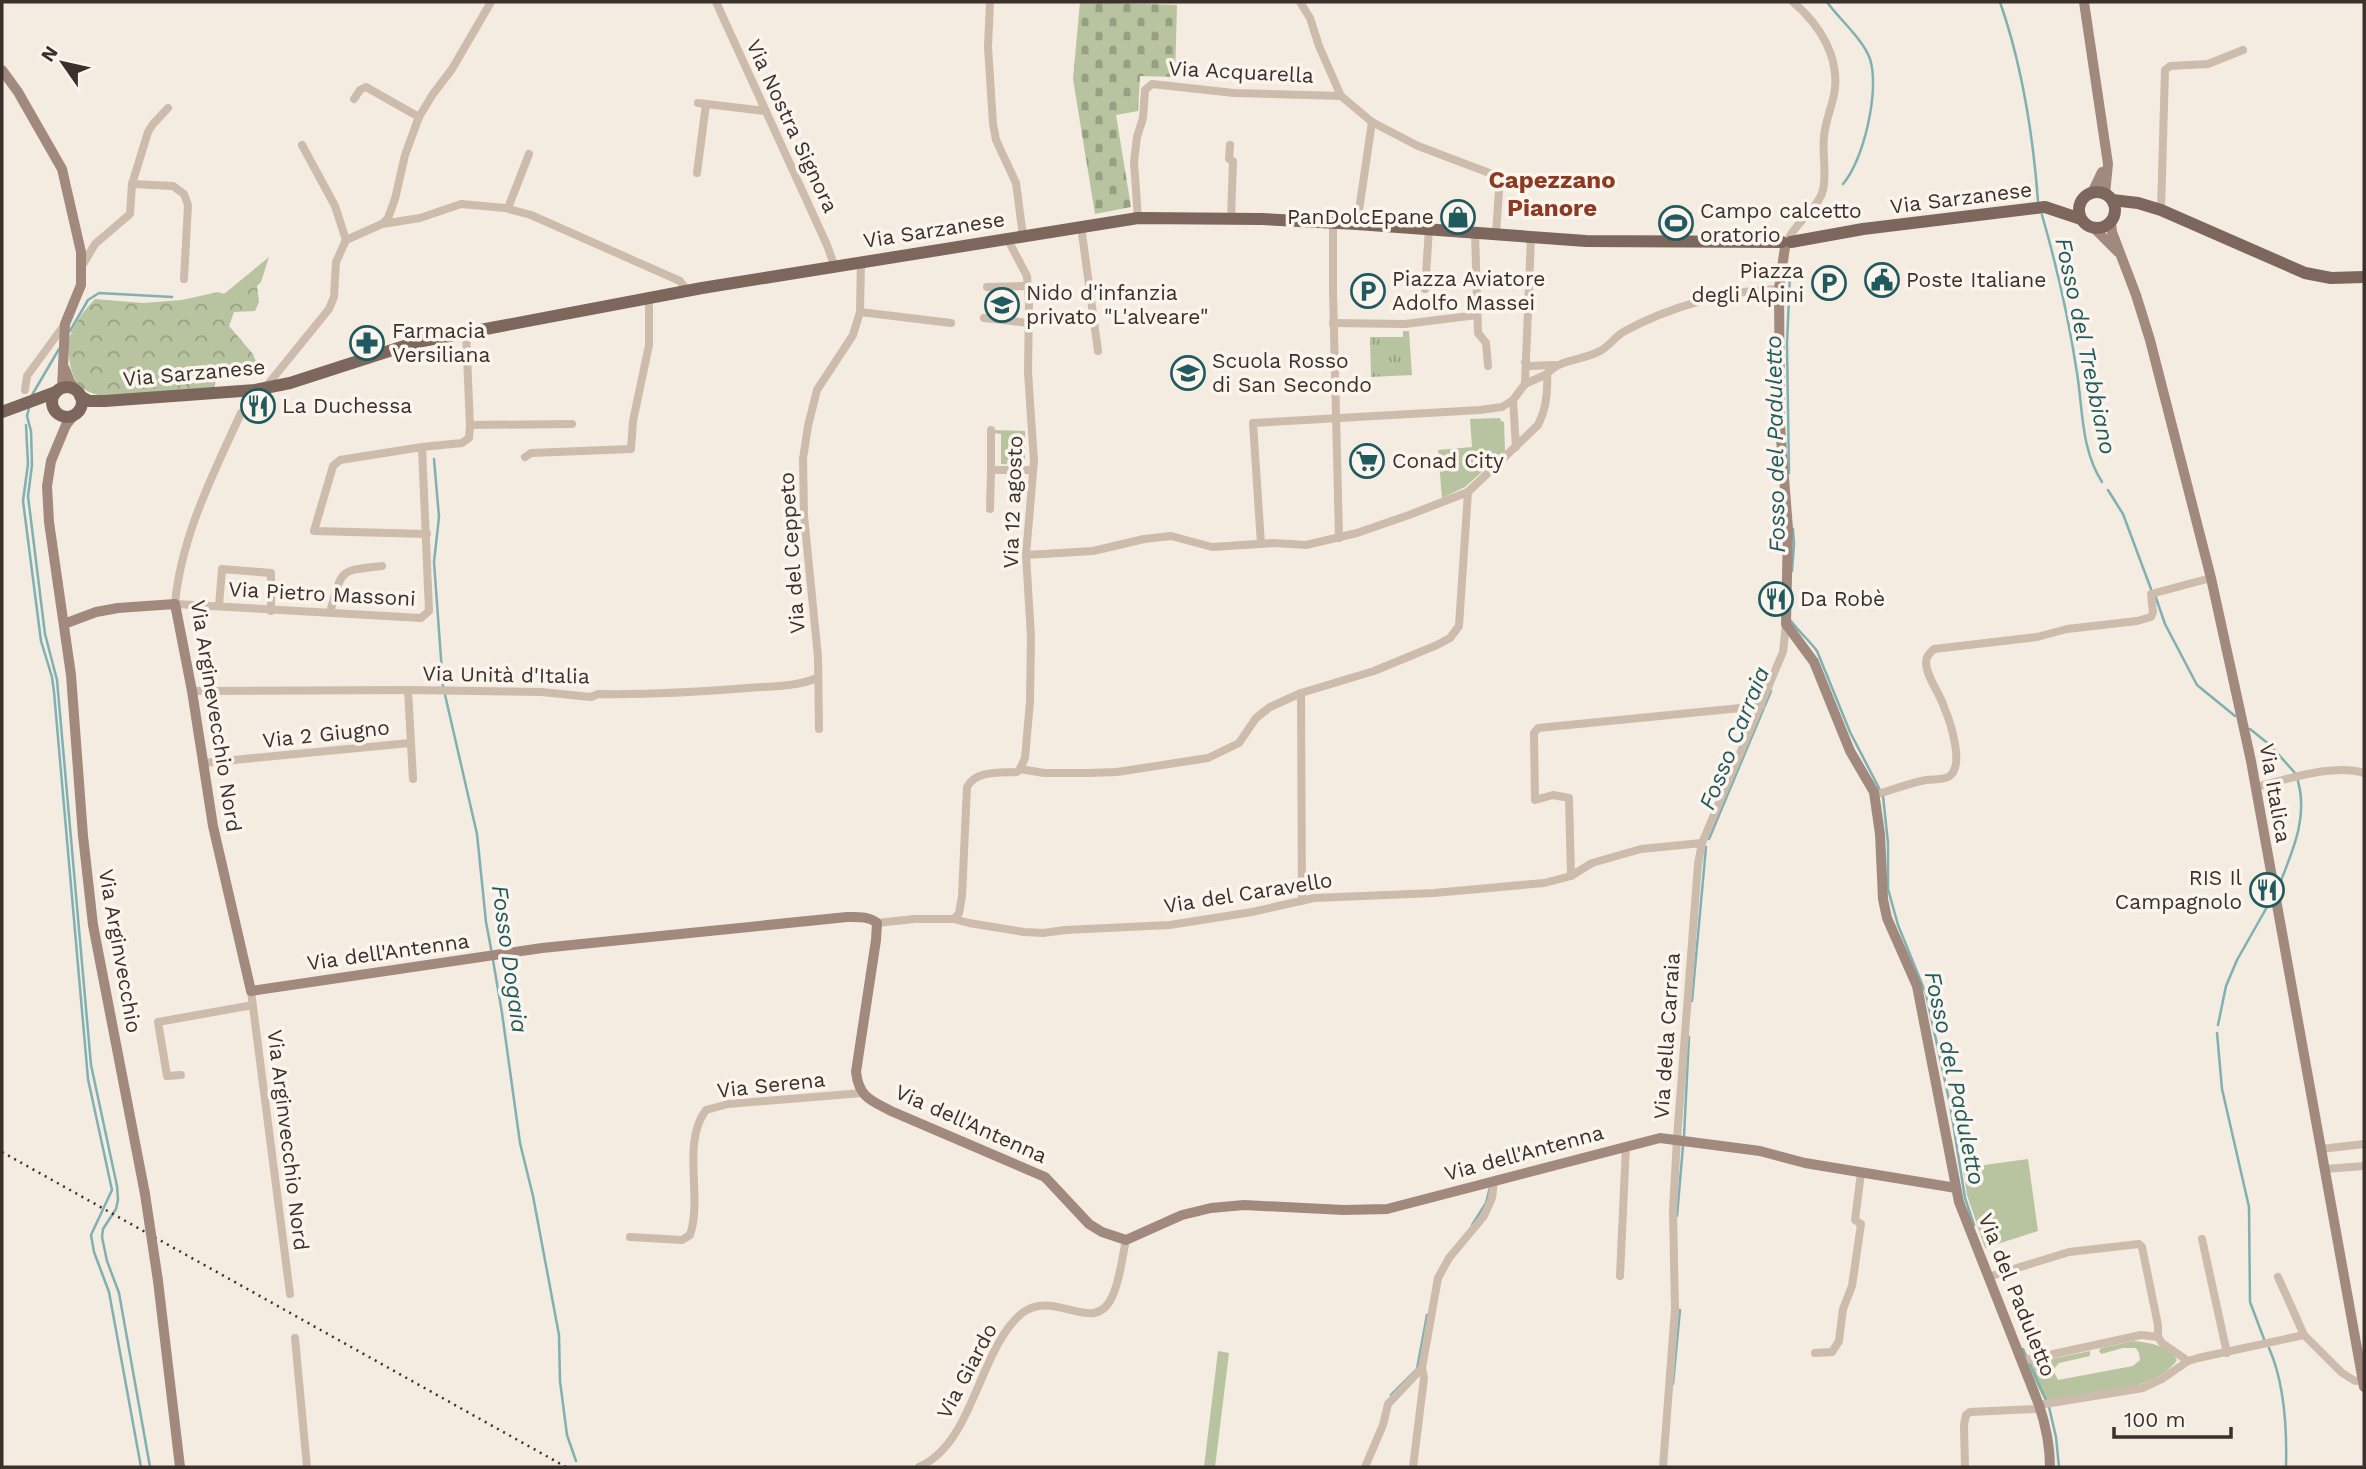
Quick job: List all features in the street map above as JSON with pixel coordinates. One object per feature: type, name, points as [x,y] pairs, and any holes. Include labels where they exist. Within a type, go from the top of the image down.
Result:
[{"type":"main road","points":[[2053,208],[2081,202],[2092,193],[2138,203],[2161,210],[2305,273],[2330,278],[2364,277]]},
{"type":"main road","points":[[2108,197],[2115,208],[2112,220]]},
{"type":"main road","points":[[2081,202],[2081,219]]},
{"type":"main road","points":[[2053,208],[2081,219],[2095,229],[2104,228],[2123,209],[2138,203]]},
{"type":"main road","name":"Via Sarzanese","points":[[78,402],[265,388],[290,383],[406,345],[466,332],[834,265],[1139,218],[1357,224],[1586,241],[1787,242],[1863,229],[2030,208],[2053,208]]},
{"type":"main road","points":[[2,412],[70,387],[78,402],[68,417],[44,404],[28,404]]},
{"type":"main road","points":[[57,412],[52,400],[59,390]]},
{"type":"street","points":[[382,225],[395,200],[405,155],[419,117],[452,69],[491,2]]},
{"type":"street","name":"Via Nostra Signora","points":[[716,2],[834,265]]},
{"type":"street","points":[[990,2],[989,47],[993,124],[996,139],[1016,183],[1023,236]]},
{"type":"street","name":"Via Acquarella","points":[[1300,2],[1310,18],[1341,96],[1371,121],[1418,146],[1500,177],[1496,233]]},
{"type":"street","points":[[1786,624],[1788,529],[1780,425],[1779,289],[1787,242],[1793,229],[1817,202],[1822,191],[1825,127],[1836,83],[1832,58],[1820,30],[1793,2]]},
{"type":"street","points":[[2084,2],[2108,164],[2108,197]]},
{"type":"street","points":[[2161,210],[2165,70],[2170,66],[2208,64],[2243,50]]},
{"type":"street","points":[[2,70],[18,92],[62,169],[73,210],[82,266],[79,291],[65,329],[64,367],[59,390]]},
{"type":"street","name":"Via Acquarella","points":[[1139,218],[1135,162],[1137,137],[1143,118],[1144,90],[1148,86],[1158,84],[1234,93],[1341,96]]},
{"type":"street","points":[[354,99],[366,86],[419,117]]},
{"type":"street","points":[[697,173],[702,104],[765,111]]},
{"type":"street","points":[[82,266],[94,244],[130,214],[132,184],[148,132],[168,108]]},
{"type":"street","points":[[1357,224],[1371,121]]},
{"type":"street","points":[[2092,193],[2103,169],[2104,141]]},
{"type":"street","points":[[302,145],[335,206],[346,240]]},
{"type":"street","points":[[1230,145],[1229,159],[1233,160],[1231,219]]},
{"type":"street","points":[[508,208],[529,154]]},
{"type":"street","points":[[132,184],[173,186],[184,194],[188,205],[184,279]]},
{"type":"street","points":[[265,388],[330,309],[334,297],[336,261],[346,240],[382,225],[420,218],[461,204],[508,208],[531,215],[680,281],[688,291]]},
{"type":"street","name":"Via Italica","points":[[2112,220],[2112,232],[2150,340],[2211,578],[2251,761],[2364,1382]]},
{"type":"street","points":[[1333,223],[1339,538]]},
{"type":"street","points":[[1081,226],[1098,351]]},
{"type":"street","points":[[1425,289],[1429,229]]},
{"type":"street","name":"Via Italica","points":[[2095,229],[2120,255]]},
{"type":"street","points":[[1475,232],[1478,333],[1486,342],[1488,366]]},
{"type":"street","points":[[1525,384],[1531,237]]},
{"type":"street","name":"Via 12 agosto","points":[[1007,239],[1024,268],[1028,286],[1028,372],[1033,424],[1033,470],[1026,555],[1031,637],[1030,701],[1025,758],[1020,769]]},
{"type":"street","name":"Via del Ceppeto","points":[[819,729],[817,645],[804,516],[803,459],[817,390],[849,342],[860,312],[862,262]]},
{"type":"street","points":[[989,289],[1028,286]]},
{"type":"street","points":[[1525,362],[1529,366],[1555,365],[1602,351],[1619,334],[1673,311],[1727,296],[1779,289]]},
{"type":"street","points":[[526,457],[531,453],[631,449],[633,421],[649,345],[649,299]]},
{"type":"street","points":[[860,312],[950,323]]},
{"type":"street","points":[[1334,323],[1405,324],[1477,315]]},
{"type":"street","points":[[984,318],[1029,323]]},
{"type":"street","points":[[25,390],[27,376],[65,329]]},
{"type":"street","points":[[427,534],[314,531],[333,466],[340,460],[467,442],[470,425],[466,332]]},
{"type":"street","points":[[1261,544],[1253,423],[1502,407],[1513,400],[1525,384],[1547,374],[1555,365]]},
{"type":"street","points":[[59,438],[78,402],[64,367]]},
{"type":"street","points":[[1026,555],[1093,551],[1144,539],[1171,536],[1212,547],[1306,545],[1339,538],[1409,515],[1468,492],[1538,425],[1548,387],[1547,374]]},
{"type":"street","points":[[1513,400],[1516,447]]},
{"type":"street","points":[[57,412],[59,438]]},
{"type":"street","name":"Via Arginevecchio Nord","points":[[241,414],[203,499],[177,582],[175,604],[213,826],[251,991]]},
{"type":"street","points":[[470,425],[572,424]]},
{"type":"street","points":[[990,430],[990,509]]},
{"type":"street","name":"Via Arginvecchio","points":[[59,438],[47,485],[49,522],[71,674],[83,836],[93,925],[145,1194],[180,1467]]},
{"type":"street","name":"Via Pietro Massoni","points":[[175,604],[271,611],[421,618],[426,616],[429,611],[422,447]]},
{"type":"street","points":[[991,470],[1033,470]]},
{"type":"street","points":[[954,919],[959,914],[962,896],[967,787],[974,778],[984,774],[1017,772],[1020,769],[1044,774],[1098,773],[1208,758],[1239,743],[1256,718],[1265,710],[1301,693],[1374,671],[1450,638],[1459,626],[1468,492]]},
{"type":"street","points":[[330,612],[342,575],[348,570],[382,566]]},
{"type":"street","points":[[219,606],[222,569],[271,573],[271,611]]},
{"type":"street","points":[[1879,794],[1925,780],[1946,778],[1955,768],[1957,760],[1947,715],[1926,663],[1928,654],[1934,649],[2137,621],[2151,617],[2154,593],[2211,578]]},
{"type":"street","points":[[64,624],[96,612],[118,608],[175,604]]},
{"type":"street","name":"Via della Carraia","points":[[1663,1467],[1675,1309],[1673,1224],[1677,1139],[1696,887],[1702,843],[1783,652],[1786,624]]},
{"type":"street","name":"Via del Paduletto","points":[[1786,624],[1814,662],[1850,751],[1879,794],[1883,899],[1887,918],[1917,986],[1956,1188],[1988,1277],[2026,1359],[2046,1426],[2050,1467]]},
{"type":"street","name":"Via Unità d'Italia","points":[[192,691],[541,692],[591,697],[598,694],[648,695],[807,683],[817,678]]},
{"type":"street","name":"Via 2 Giugno","points":[[408,690],[413,779]]},
{"type":"street","points":[[1301,693],[1302,901]]},
{"type":"street","points":[[1571,876],[1569,798],[1553,795],[1535,800],[1534,733],[1538,728],[1761,706]]},
{"type":"street","name":"Via 2 Giugno","points":[[203,763],[411,743]]},
{"type":"street","points":[[2255,787],[2330,771],[2364,773]]},
{"type":"street","name":"Via del Caravello","points":[[877,923],[892,920],[954,919],[1015,931],[1043,933],[1170,925],[1314,898],[1434,893],[1544,883],[1571,876],[1592,863],[1641,849],[1702,843]]},
{"type":"street","name":"Via dell'Antenna","points":[[251,991],[542,948],[860,917],[877,923],[856,1072],[857,1084],[862,1093],[869,1100],[891,1111],[1045,1177],[1089,1224],[1102,1232],[1126,1240],[1182,1215],[1210,1208],[1244,1205],[1344,1210],[1387,1209],[1660,1138],[1760,1152],[1805,1163],[1956,1188]]},
{"type":"street","name":"Via Arginvecchio Nord","points":[[251,991],[289,1294]]},
{"type":"street","points":[[181,1075],[167,1076],[158,1022],[253,1005]]},
{"type":"street","name":"Via Serena","points":[[630,1237],[682,1240],[690,1235],[695,1133],[706,1110],[729,1104],[862,1093]]},
{"type":"street","points":[[2321,1149],[2364,1144]]},
{"type":"street","points":[[1620,1276],[1626,1146]]},
{"type":"street","points":[[2325,1169],[2364,1166]]},
{"type":"street","points":[[1815,1353],[1832,1352],[1839,1341],[1843,1310],[1852,1286],[1856,1264],[1861,1224],[1856,1220],[1861,1173]]},
{"type":"street","points":[[1412,1467],[1424,1378],[1422,1368],[1438,1278],[1449,1258],[1483,1216],[1492,1198],[1494,1181]]},
{"type":"street","points":[[2202,1239],[2227,1353]]},
{"type":"street","name":"Via Giardo","points":[[919,1467],[935,1457],[954,1433],[1005,1334],[1019,1316],[1033,1307],[1043,1305],[1089,1314],[1099,1314],[1104,1310],[1112,1297],[1126,1240]]},
{"type":"street","points":[[1988,1277],[2069,1252],[2139,1244],[2142,1247],[2153,1298],[2158,1337],[2162,1343],[2188,1361]]},
{"type":"street","points":[[2278,1277],[2304,1335],[2341,1372],[2355,1381],[2364,1382]]},
{"type":"street","points":[[2026,1359],[2141,1335],[2158,1337]]},
{"type":"street","points":[[1965,1467],[1966,1415],[1970,1412],[2035,1409],[2041,1405],[2143,1388],[2188,1361],[2304,1335]]},
{"type":"street","points":[[295,1338],[307,1467]]},
{"type":"street","points":[[1365,1467],[1383,1425],[1388,1404],[1422,1368]]},
{"type":"green space","points":[[1080,2],[1177,5],[1175,77],[1140,76],[1138,111],[1116,115],[1131,207],[1095,214],[1073,79]]},
{"type":"green space","name":"Campo calcetto oratorio","points":[[1692,212],[1693,233],[1661,235],[1660,214]]},
{"type":"green space","points":[[269,257],[261,282],[257,286],[259,302],[255,311],[234,312],[229,326],[253,354],[260,372],[221,366],[213,390],[102,396],[87,391],[78,384],[69,355],[70,336],[95,299],[143,303],[182,300],[218,292],[224,294]]},
{"type":"green space","points":[[1403,331],[1409,331],[1412,375],[1371,377],[1370,337],[1403,337]]},
{"type":"green space","points":[[1500,418],[1504,422],[1505,451],[1465,487],[1442,498],[1438,450],[1472,447],[1470,419]]},
{"type":"green space","points":[[993,430],[1025,431],[1025,465],[1001,464],[1001,434],[993,433]]},
{"type":"green space","points":[[2028,1159],[2038,1231],[1985,1248],[1967,1195],[1963,1168]]},
{"type":"green space","points":[[2133,1341],[2164,1348],[2177,1360],[2166,1371],[2135,1386],[2045,1401],[2026,1364],[2090,1351],[2090,1356],[2059,1363],[2053,1370],[2058,1380],[2133,1366],[2140,1360],[2136,1348],[2123,1348],[2101,1354],[2099,1351],[2101,1348]]},
{"type":"green space","points":[[1218,1351],[1229,1353],[1215,1467],[1204,1467]]},
{"type":"waterway","points":[[1827,2],[1862,44],[1873,72],[1868,124],[1857,159],[1843,184]]},
{"type":"waterway","name":"Fosso del Trebbiano","points":[[2000,2],[2015,50],[2025,100],[2038,201]]},
{"type":"waterway","name":"Fosso del Trebbiano","points":[[2042,215],[2070,333],[2086,443],[2102,482]]},
{"type":"waterway","name":"Fosso del Paduletto","points":[[1789,473],[1787,344],[1790,274]]},
{"type":"waterway","points":[[70,331],[88,300],[99,293],[172,297]]},
{"type":"waterway","points":[[32,395],[59,349]]},
{"type":"waterway","points":[[29,408],[27,416],[31,431],[32,465],[28,496],[45,634],[57,680],[91,1065],[117,1186],[116,1209],[103,1229],[102,1237],[107,1261],[119,1293],[150,1467]]},
{"type":"waterway","points":[[26,425],[28,464],[23,501],[41,641],[54,692],[88,1079],[112,1190],[91,1235],[94,1252],[109,1292],[141,1467]]},
{"type":"waterway","name":"Fosso Dogaia","points":[[434,459],[439,517],[434,562],[443,686],[477,834],[492,954]]},
{"type":"waterway","name":"Fosso del Trebbiano","points":[[2108,490],[2123,514],[2151,589]]},
{"type":"waterway","name":"Fosso del Paduletto","points":[[1792,571],[1793,529]]},
{"type":"waterway","name":"Fosso del Trebbiano","points":[[2155,595],[2165,624],[2197,685],[2235,716]]},
{"type":"waterway","name":"Fosso del Paduletto","points":[[1791,621],[1817,651],[1850,732],[1880,790]]},
{"type":"waterway","name":"Fosso Carraia","points":[[1709,839],[1771,691]]},
{"type":"waterway","name":"Fosso del Trebbiano","points":[[2250,729],[2270,745],[2295,773]]},
{"type":"waterway","name":"Fosso del Trebbiano","points":[[2280,883],[2298,833],[2301,807],[2298,781]]},
{"type":"waterway","name":"Fosso del Paduletto","points":[[1883,796],[1888,843],[1888,889],[1898,925],[1926,994],[1950,1104],[1965,1198],[1974,1225]]},
{"type":"waterway","name":"Fosso Carraia","points":[[1692,1001],[1706,847]]},
{"type":"waterway","name":"Fosso del Trebbiano","points":[[2218,1025],[2226,986],[2237,960],[2267,907]]},
{"type":"waterway","name":"Fosso Dogaia","points":[[493,960],[520,1143],[533,1196],[559,1335],[560,1381],[567,1435],[576,1461]]},
{"type":"waterway","name":"Fosso del Trebbiano","points":[[2217,1033],[2222,1089],[2249,1207],[2250,1302],[2264,1339]]},
{"type":"waterway","name":"Fosso Carraia","points":[[1684,1136],[1689,1037]]},
{"type":"waterway","name":"Fosso Carraia","points":[[1677,1216],[1683,1146]]},
{"type":"waterway","points":[[1472,1225],[1486,1203],[1490,1187]]},
{"type":"waterway","name":"Fosso Carraia","points":[[1673,1384],[1680,1310]]},
{"type":"waterway","points":[[1391,1395],[1417,1369],[1427,1315]]},
{"type":"waterway","name":"Fosso del Trebbiano","points":[[2269,1348],[2278,1376],[2283,1406],[2286,1467]]},
{"type":"waterway","name":"Fosso del Paduletto","points":[[2023,1349],[2046,1400]]},
{"type":"waterway","name":"Fosso del Paduletto","points":[[2049,1407],[2059,1467]]},
{"type":"railway","points":[[2,1152],[566,1467]]},
{"type":"place","name":"PanDolcEpane","points":[[1458,217]]},
{"type":"place","name":"Campo calcetto oratorio","points":[[1676,223]]},
{"type":"place","name":"Poste Italiane","points":[[1882,280]]},
{"type":"place","name":"Piazza degli Alpini","points":[[1829,283]]},
{"type":"place","name":"Piazza Aviatore Adolfo Massei","points":[[1368,291]]},
{"type":"place","name":"Nido d'infanzia privato \"L'alveare\"","points":[[1002,305]]},
{"type":"place","name":"Farmacia Versiliana","points":[[367,343]]},
{"type":"place","name":"Scuola Rosso di San Secondo","points":[[1188,373]]},
{"type":"place","name":"La Duchessa","points":[[258,406]]},
{"type":"place","name":"Conad City","points":[[1367,461]]},
{"type":"place","name":"Da Robè","points":[[1776,599]]},
{"type":"place","name":"RIS Il Campagnolo","points":[[2267,890]]},
{"type":"district","name":"Capezzano Pianore","points":[[1552,194]]}]
